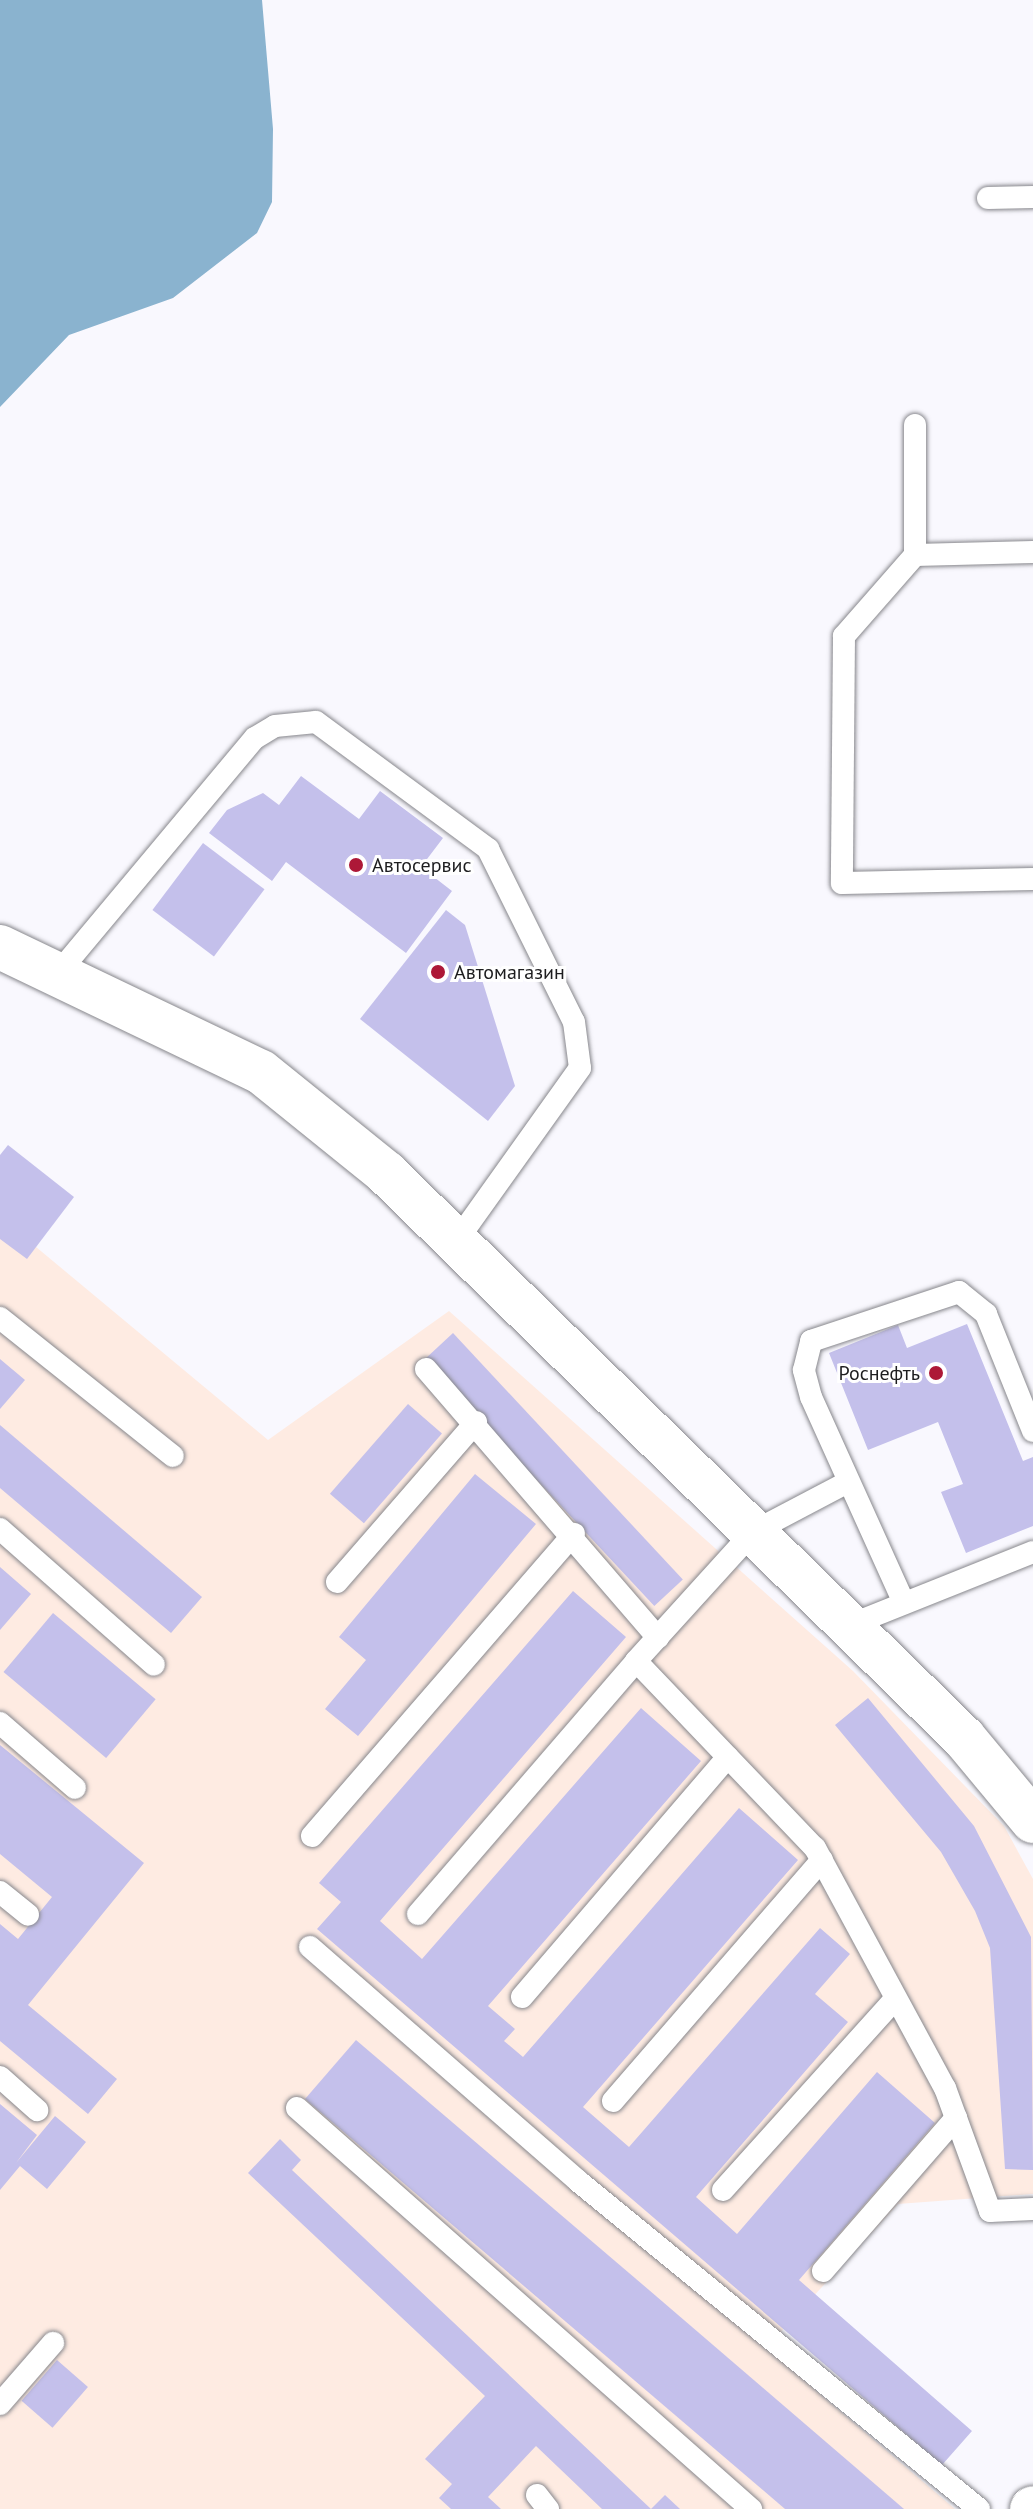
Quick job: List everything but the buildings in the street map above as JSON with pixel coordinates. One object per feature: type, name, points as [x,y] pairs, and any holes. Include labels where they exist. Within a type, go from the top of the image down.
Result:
[{"type":"main road","points":[[0,947],[59,972],[261,1072],[386,1173],[964,1738],[1033,1821]]},
{"type":"lane","points":[[988,198],[1033,197]]},
{"type":"lane","points":[[915,425],[915,555],[844,636],[842,883],[1033,879]]},
{"type":"lane","points":[[915,555],[1033,552]]},
{"type":"lane","points":[[59,972],[255,738],[275,726],[316,722],[488,849],[574,1022],[580,1068],[456,1242]]},
{"type":"lane","points":[[904,1603],[846,1483],[806,1382],[806,1347],[819,1335],[935,1295],[959,1292],[979,1304],[1033,1431]]},
{"type":"lane","points":[[0,1318],[173,1456]]},
{"type":"lane","points":[[426,1369],[574,1534],[658,1638]]},
{"type":"lane","points":[[337,1582],[476,1422]]},
{"type":"lane","points":[[418,1914],[636,1661],[753,1532],[846,1483]]},
{"type":"lane","points":[[0,1529],[154,1665]]},
{"type":"lane","points":[[312,1836],[574,1534]]},
{"type":"lane","points":[[848,1626],[1033,1552]]},
{"type":"lane","points":[[636,1661],[822,1860],[956,2118],[990,2211],[1033,2209]]},
{"type":"lane","points":[[0,1723],[75,1788]]},
{"type":"lane","points":[[522,1997],[728,1757]]},
{"type":"lane","points":[[613,2101],[822,1860]]},
{"type":"lane","points":[[0,1892],[28,1915]]},
{"type":"lane","points":[[310,1947],[578,2181],[979,2509]]},
{"type":"lane","points":[[723,2190],[896,1998]]},
{"type":"lane","points":[[0,2077],[37,2110]]},
{"type":"lane","points":[[297,2108],[751,2509]]},
{"type":"lane","points":[[823,2271],[956,2118]]},
{"type":"lane","points":[[0,2404],[53,2343]]},
{"type":"shaded area","points":[[0,1217],[268,1440],[449,1311],[853,1671],[1004,1826],[1033,1879],[1033,2194],[898,2204],[766,2348],[955,2509],[0,2509]]},
{"type":"water","points":[[0,0],[262,0],[273,129],[272,202],[257,233],[173,298],[69,335],[0,407]]},
{"type":"place","name":"Автосервис","points":[[356,865]]},
{"type":"place","name":"Автомагазин","points":[[438,972]]},
{"type":"place","name":"Роснефть","points":[[936,1373]]}]
